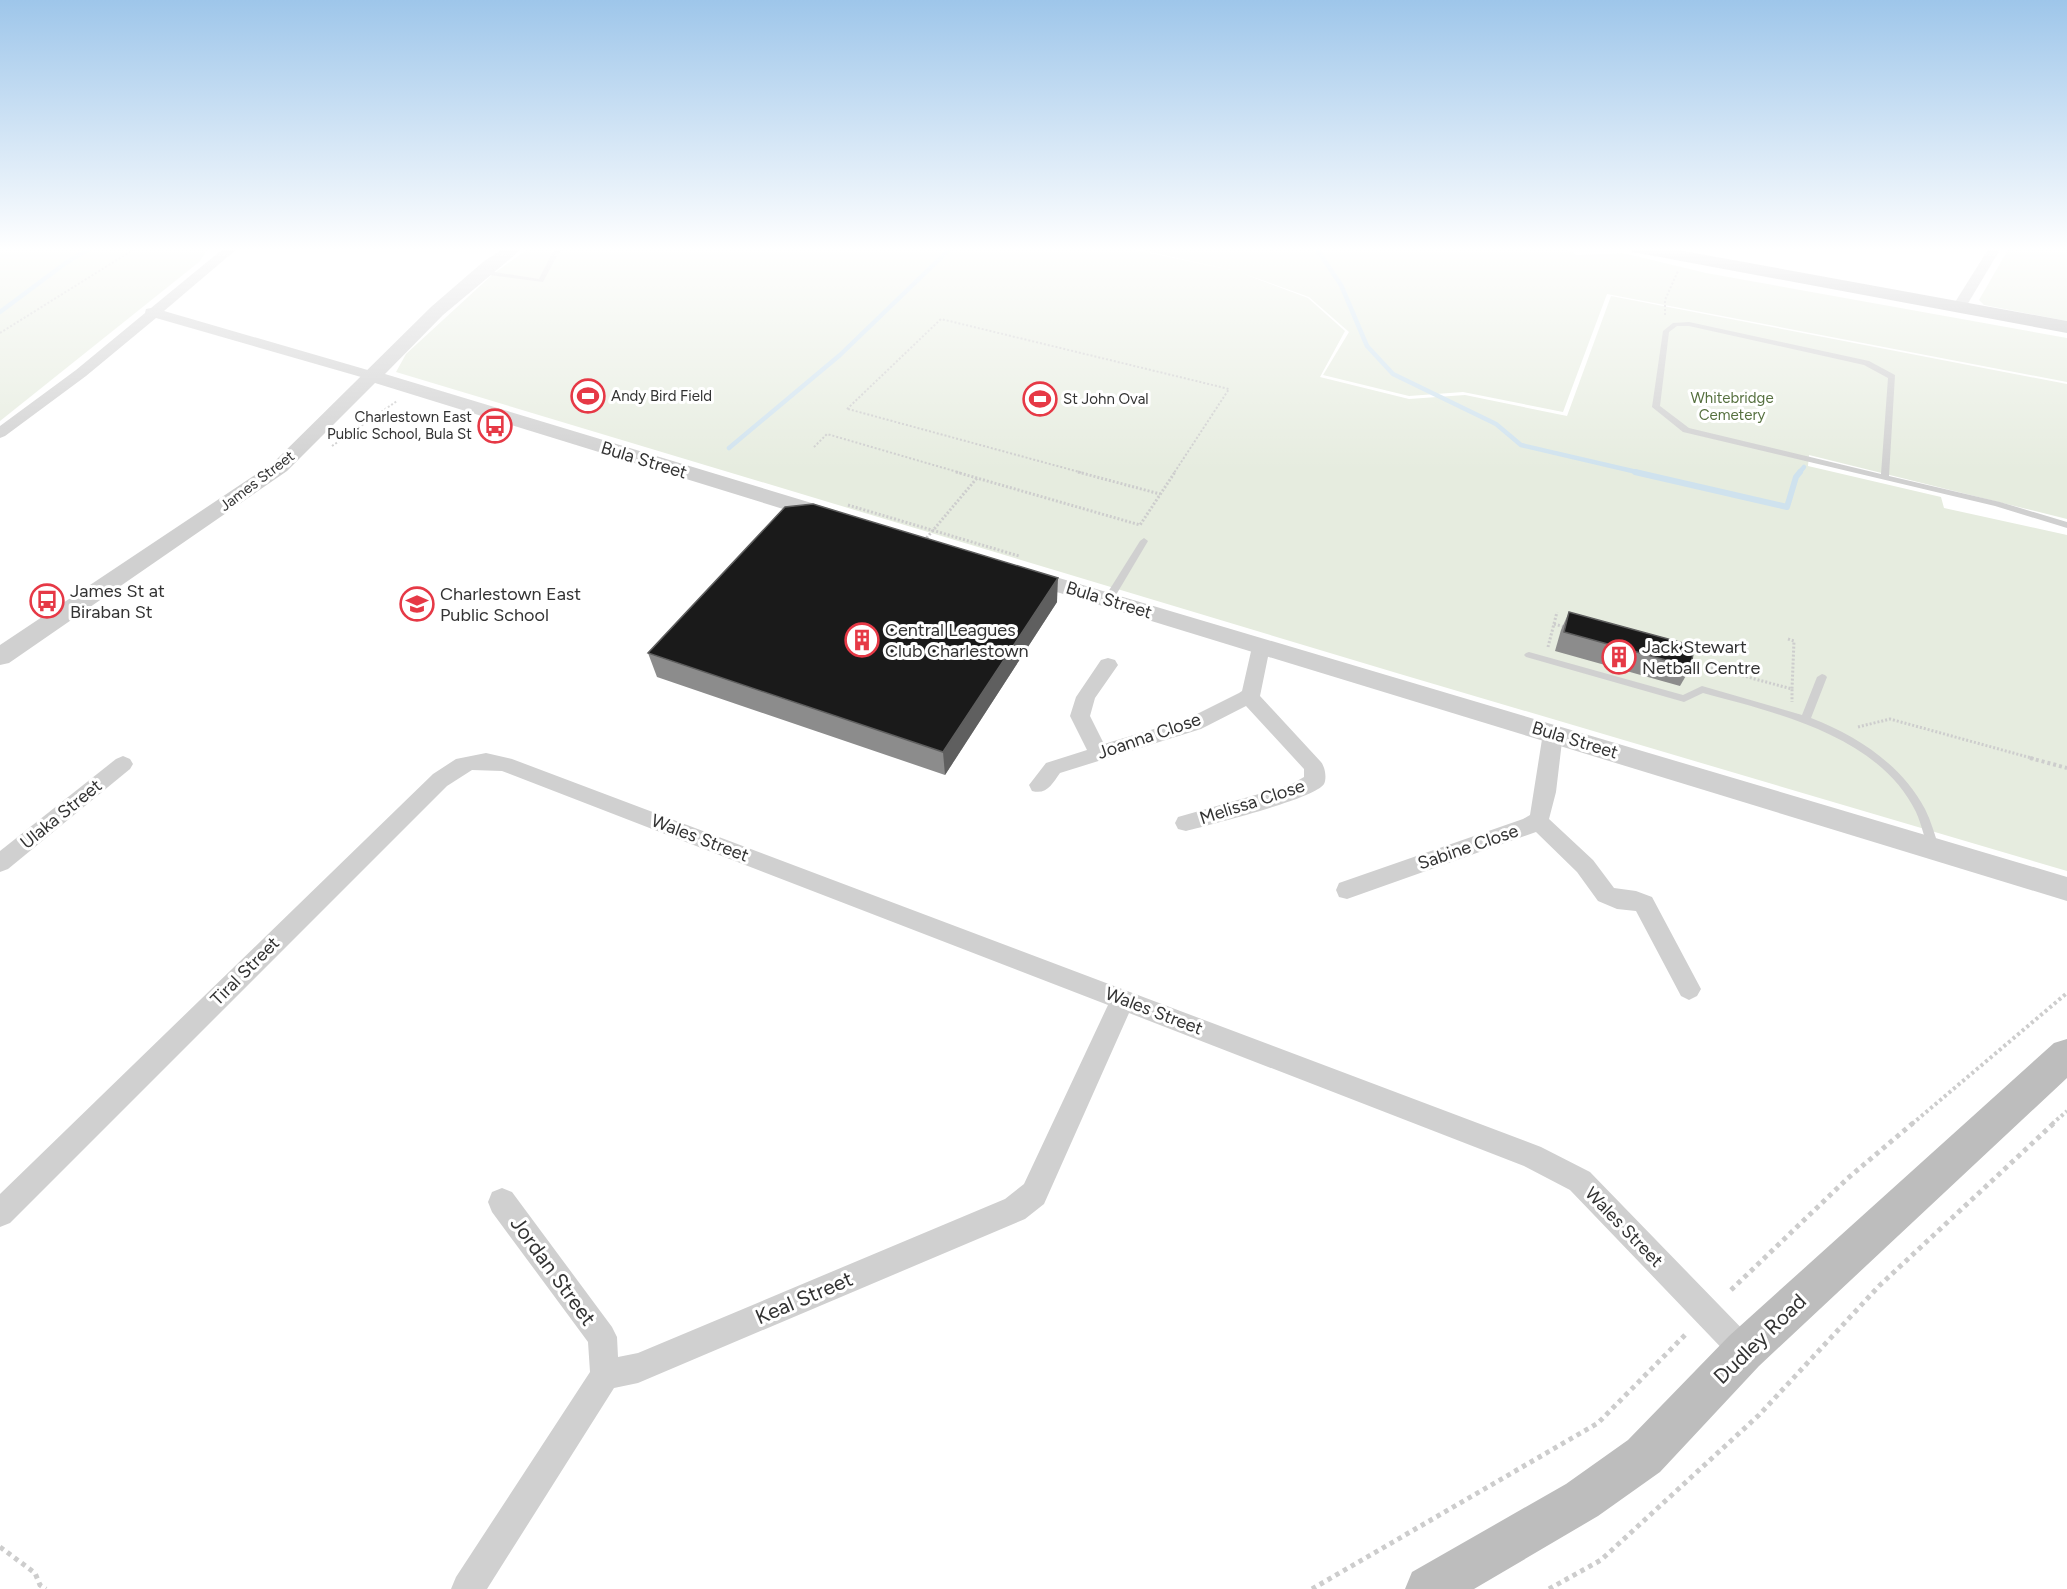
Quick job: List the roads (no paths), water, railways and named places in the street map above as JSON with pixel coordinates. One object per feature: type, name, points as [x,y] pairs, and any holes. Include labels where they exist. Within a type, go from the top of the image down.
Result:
[{"type":"main road","points":[[2041,322],[2067,327]]},
{"type":"main road","name":"Dudley Road","points":[[1429,1589],[1582,1500],[1644,1456],[1744,1351],[2067,1054]]},
{"type":"street","points":[[0,433],[81,373],[139,322]]},
{"type":"street","name":"Bula Street","points":[[186,322],[844,512]]},
{"type":"street","name":"James Street","points":[[0,657],[280,467],[426,322]]},
{"type":"street","name":"Bula Street","points":[[998,567],[2067,889]]},
{"type":"street","points":[[1248,696],[1251,694],[1261,647]]},
{"type":"street","points":[[1098,754],[1080,716],[1086,697],[1108,664]]},
{"type":"street","name":"Joanna Close","points":[[1039,785],[1053,768],[1194,724],[1248,696]]},
{"type":"street","name":"Melissa Close","points":[[1186,823],[1296,791],[1315,781],[1314,768],[1248,696]]},
{"type":"street","name":"Sabine Close","points":[[1347,891],[1531,825],[1540,819],[1553,733]]},
{"type":"street","name":"Tiral Street","points":[[0,1213],[440,780],[455,767],[472,760],[489,760],[505,764]]},
{"type":"street","name":"Ulaka Street","points":[[0,863],[123,764]]},
{"type":"street","name":"Wales Street","points":[[505,764],[1532,1156],[1580,1181],[1744,1351]]},
{"type":"street","points":[[1537,821],[1554,835],[1598,881],[1606,895],[1616,899],[1635,900],[1644,904],[1689,989]]},
{"type":"street","name":"Keal Street","points":[[605,1376],[638,1368],[1015,1209],[1034,1194],[1123,999]]},
{"type":"street","name":"Jordan Street","points":[[502,1202],[602,1337],[605,1376]]},
{"type":"street","points":[[468,1589],[605,1376]]},
{"type":"lane","points":[[1885,477],[1892,377],[1866,363],[1689,324],[1675,324],[1666,331],[1656,407],[1686,430],[1997,504],[2067,525]]},
{"type":"lane","points":[[1108,600],[1144,541]]},
{"type":"lane","points":[[1529,655],[1684,699],[1702,689],[1818,723],[1861,747],[1884,763],[1903,781],[1921,808],[1934,848]]},
{"type":"lane","points":[[1806,718],[1822,677]]},
{"type":"waterway","points":[[729,448],[840,355],[874,322]]},
{"type":"waterway","points":[[1357,322],[1367,346],[1393,374],[1496,424],[1521,445],[1641,473]]},
{"type":"waterway","points":[[1799,473],[1804,467]]},
{"type":"waterway","points":[[1635,472],[1787,507],[1796,477],[1800,472]]},
{"type":"place","name":"Andy Bird Field","points":[[588,396]]},
{"type":"place","name":"St John Oval","points":[[1040,399]]},
{"type":"place","name":"Charlestown East Public School, Bula St","points":[[495,426]]},
{"type":"place","name":"James St at Biraban St","points":[[47,601]]},
{"type":"place","name":"Charlestown East Public School","points":[[417,604]]},
{"type":"place","name":"Central Leagues Club Charlestown","points":[[862,640]]},
{"type":"place","name":"Jack Stewart Netball Centre","points":[[1619,657]]},
{"type":"park label","name":"Whitebridge Cemetery","points":[[1732,406]]}]
